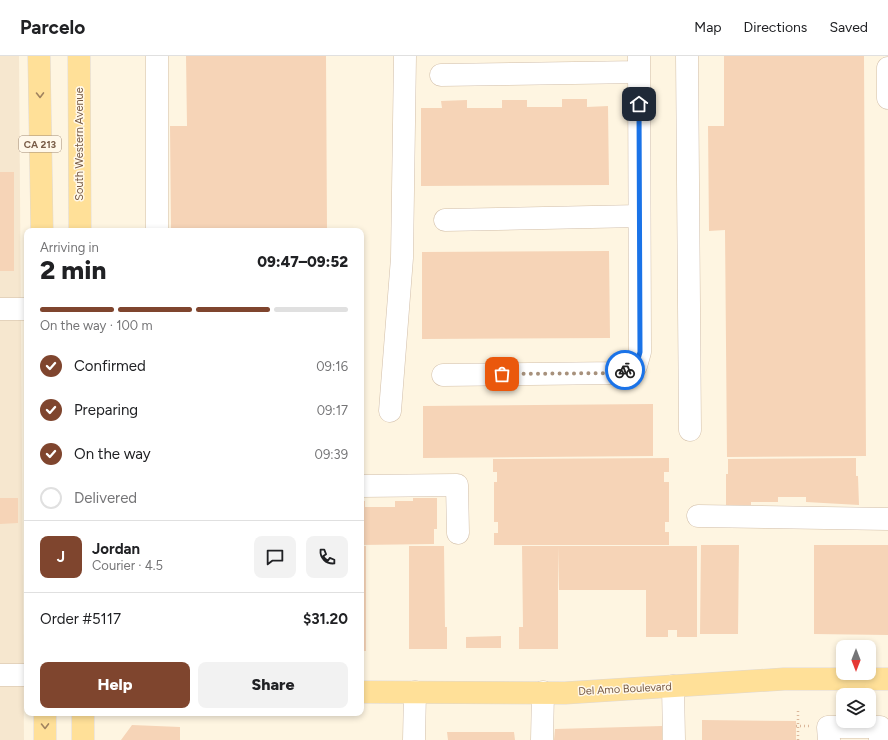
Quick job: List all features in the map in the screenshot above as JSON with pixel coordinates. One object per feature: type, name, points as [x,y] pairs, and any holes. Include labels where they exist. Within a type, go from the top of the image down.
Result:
[{"type":"main road","name":"CA 213","points":[[39,56],[42,228]]},
{"type":"main road","name":"South Western Avenue","points":[[79,56],[80,228]]},
{"type":"main road","name":"Del Amo Boulevard","points":[[364,692],[543,692],[784,679],[853,687],[888,679]]},
{"type":"main road","points":[[45,716],[46,740]]},
{"type":"main road","points":[[83,716],[83,740]]},
{"type":"street","points":[[157,56],[157,228]]},
{"type":"street","points":[[390,411],[402,258],[405,56]]},
{"type":"street","points":[[687,56],[690,430]]},
{"type":"street","points":[[441,75],[639,64],[640,352],[636,366],[619,373],[443,375]]},
{"type":"street","points":[[888,68],[888,98]]},
{"type":"street","points":[[445,220],[639,216]]},
{"type":"street","points":[[0,309],[24,309]]},
{"type":"street","points":[[364,486],[457,485],[458,533]]},
{"type":"street","points":[[698,516],[888,519]]},
{"type":"street","points":[[0,675],[24,675]]},
{"type":"street","points":[[673,686],[674,740]]},
{"type":"street","points":[[414,740],[415,692]]},
{"type":"street","points":[[542,740],[543,692]]},
{"type":"street","points":[[828,740],[828,727],[836,726]]},
{"type":"street","points":[[876,727],[880,727],[880,740]]},
{"type":"path","points":[[798,710],[798,740]]},
{"type":"shaded area","points":[[0,56],[19,56],[24,740],[0,740]]},
{"type":"building","points":[[186,56],[326,56],[327,228],[171,228],[170,126],[187,126]]},
{"type":"building","points":[[724,56],[864,56],[866,456],[727,457],[725,230],[709,231],[708,126],[724,126]]},
{"type":"building","points":[[562,99],[587,99],[587,107],[608,106],[609,185],[421,186],[421,108],[442,108],[441,101],[467,100],[467,108],[502,108],[502,100],[527,100],[527,107],[562,107]]},
{"type":"building","points":[[0,172],[14,172],[14,271],[0,271]]},
{"type":"building","points":[[609,251],[610,338],[422,339],[422,252]]},
{"type":"building","points":[[653,404],[653,456],[423,458],[423,406]]},
{"type":"building","points":[[669,458],[669,472],[664,472],[664,482],[669,482],[669,522],[665,522],[665,532],[669,532],[669,545],[494,545],[494,533],[498,533],[498,522],[494,522],[494,482],[497,482],[497,472],[493,472],[493,459]]},
{"type":"building","points":[[856,458],[859,505],[806,502],[806,497],[778,497],[778,502],[751,502],[751,505],[726,506],[726,474],[728,474],[728,459]]},
{"type":"building","points":[[0,498],[18,498],[18,523],[0,524]]},
{"type":"building","points":[[413,498],[437,498],[437,529],[434,529],[434,544],[364,545],[364,501],[365,507],[395,507],[395,501],[413,501]]},
{"type":"building","points":[[701,545],[739,545],[738,634],[700,634]]},
{"type":"building","points":[[814,545],[888,545],[888,635],[814,634]]},
{"type":"building","points":[[364,546],[366,546],[366,651],[364,651]]},
{"type":"building","points":[[409,546],[444,546],[445,627],[447,627],[447,649],[409,649]]},
{"type":"building","points":[[522,546],[558,546],[558,649],[519,649],[519,627],[523,627]]},
{"type":"building","points":[[558,546],[697,546],[697,637],[677,637],[677,630],[668,630],[668,637],[646,637],[646,590],[559,590]]},
{"type":"building","points":[[501,636],[501,648],[466,648],[466,637]]},
{"type":"building","points":[[702,720],[796,721],[796,740],[702,740]]},
{"type":"building","points":[[132,725],[180,727],[180,740],[121,740]]},
{"type":"building","points":[[662,726],[662,740],[554,740],[555,729]]},
{"type":"building","points":[[447,732],[514,732],[515,740],[448,740]]},
{"type":"way so far","points":[[502,374],[619,373],[625,370]]},
{"type":"route","points":[[625,370],[636,366],[640,352],[639,104]]}]
